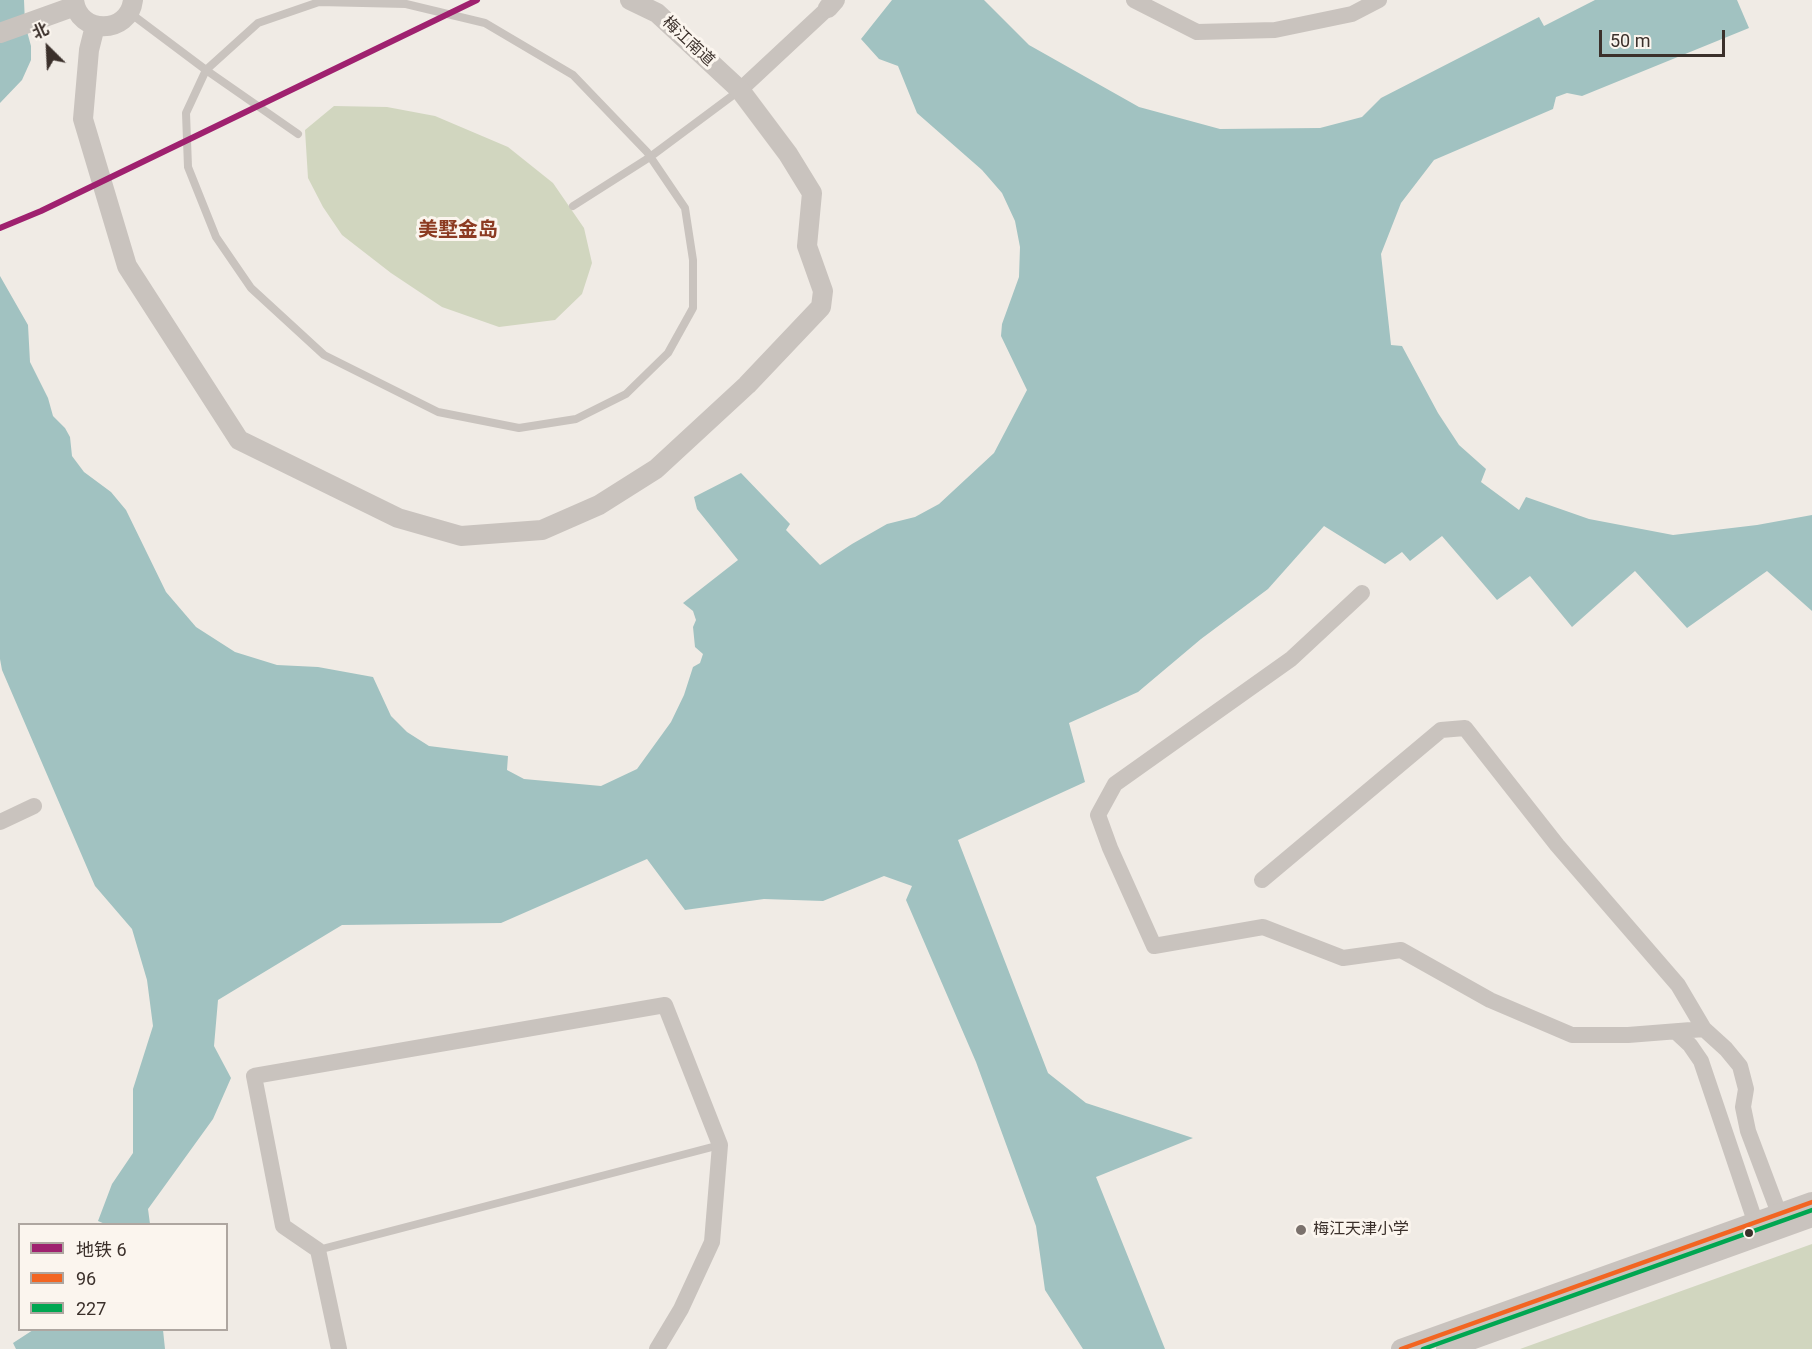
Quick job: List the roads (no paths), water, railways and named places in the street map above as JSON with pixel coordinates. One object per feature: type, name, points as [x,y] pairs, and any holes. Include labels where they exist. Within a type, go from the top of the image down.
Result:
[{"type":"street","name":"梅江南道","points":[[95,26],[89,50],[82,119],[127,266],[239,440],[398,518],[461,536],[542,530],[599,505],[647,475],[747,385],[821,307],[823,291],[807,246],[812,193],[788,154],[740,90],[657,13],[630,0]]},
{"type":"street","points":[[1134,0],[1197,32],[1275,30],[1352,15],[1379,0]]},
{"type":"street","points":[[740,90],[832,3]]},
{"type":"street","points":[[0,33],[70,6],[86,22],[105,27],[123,20],[131,6]]},
{"type":"street","points":[[1362,593],[1291,659],[1115,784],[1098,815],[1110,848],[1154,946],[1263,927],[1343,958],[1401,950],[1490,1000],[1572,1035],[1628,1035],[1704,1029]]},
{"type":"street","points":[[1262,880],[1441,730],[1465,728],[1557,845],[1678,985],[1704,1029],[1726,1049],[1740,1066],[1746,1089],[1743,1107],[1748,1131],[1782,1221]]},
{"type":"street","points":[[0,822],[34,806]]},
{"type":"street","points":[[339,1349],[318,1250],[283,1226],[254,1076],[665,1005],[720,1145],[712,1242],[681,1309],[657,1349]]},
{"type":"street","points":[[1676,1032],[1701,1060],[1757,1230]]},
{"type":"street","points":[[1782,1221],[1812,1202]]},
{"type":"street","points":[[1446,1349],[1757,1230],[1782,1221],[1812,1217]]},
{"type":"street","points":[[1401,1349],[1757,1230]]},
{"type":"lane","points":[[320,2],[406,4],[485,23],[573,75],[650,157],[685,208],[693,260],[693,308],[668,353],[626,394],[576,418],[519,428],[438,412],[324,355],[251,288],[216,237],[188,167],[186,113],[207,70],[258,23],[320,2]]},
{"type":"lane","points":[[131,6],[207,70],[298,134]]},
{"type":"lane","points":[[573,206],[650,157],[740,90]]},
{"type":"lane","points":[[318,1250],[720,1145]]},
{"type":"water","points":[[0,0],[24,0],[31,60],[22,80],[0,103]]},
{"type":"water","points":[[892,0],[984,0],[1029,45],[1139,107],[1220,129],[1320,128],[1362,117],[1381,98],[1539,17],[1544,26],[1595,0],[1737,0],[1749,28],[1582,96],[1567,93],[1556,97],[1553,109],[1434,160],[1401,203],[1381,254],[1391,345],[1402,346],[1438,413],[1459,445],[1486,469],[1481,482],[1519,510],[1526,497],[1589,519],[1673,535],[1757,525],[1812,515],[1812,611],[1767,571],[1687,628],[1635,571],[1572,627],[1530,576],[1497,600],[1442,536],[1410,561],[1402,552],[1385,564],[1324,526],[1268,589],[1201,639],[1138,692],[1069,723],[1085,782],[958,840],[1048,1073],[1086,1103],[1193,1138],[1096,1177],[1165,1349],[1083,1349],[1045,1290],[1036,1226],[976,1062],[906,900],[912,886],[884,876],[823,901],[764,899],[685,910],[647,859],[501,923],[342,925],[218,1000],[214,1046],[231,1078],[213,1119],[148,1209],[150,1223],[103,1223],[98,1221],[112,1184],[133,1153],[133,1089],[153,1026],[147,980],[132,929],[95,886],[2,670],[0,659],[0,276],[28,325],[30,362],[48,398],[53,416],[70,437],[72,456],[84,472],[111,492],[126,510],[166,592],[196,627],[235,652],[277,665],[318,667],[373,677],[391,716],[407,732],[429,746],[508,756],[507,770],[524,779],[601,786],[637,769],[671,722],[684,695],[693,667],[700,663],[703,654],[695,647],[693,627],[696,620],[693,611],[683,603],[738,560],[697,509],[694,497],[741,473],[790,524],[786,530],[820,565],[887,524],[915,517],[939,504],[994,453],[1027,390],[1001,336],[1002,324],[1019,277],[1020,247],[1015,221],[1002,193],[982,170],[917,113],[898,66],[879,59],[861,39]]},
{"type":"water","points":[[31,1331],[163,1331],[165,1349],[16,1349],[13,1343]]},
{"type":"metro line","name":"6","points":[[0,228],[41,211],[477,0]]},
{"type":"place","name":"梅江天津小学","points":[[1301,1230]]},
{"type":"district","name":"美墅金岛","points":[[458,231]]}]
